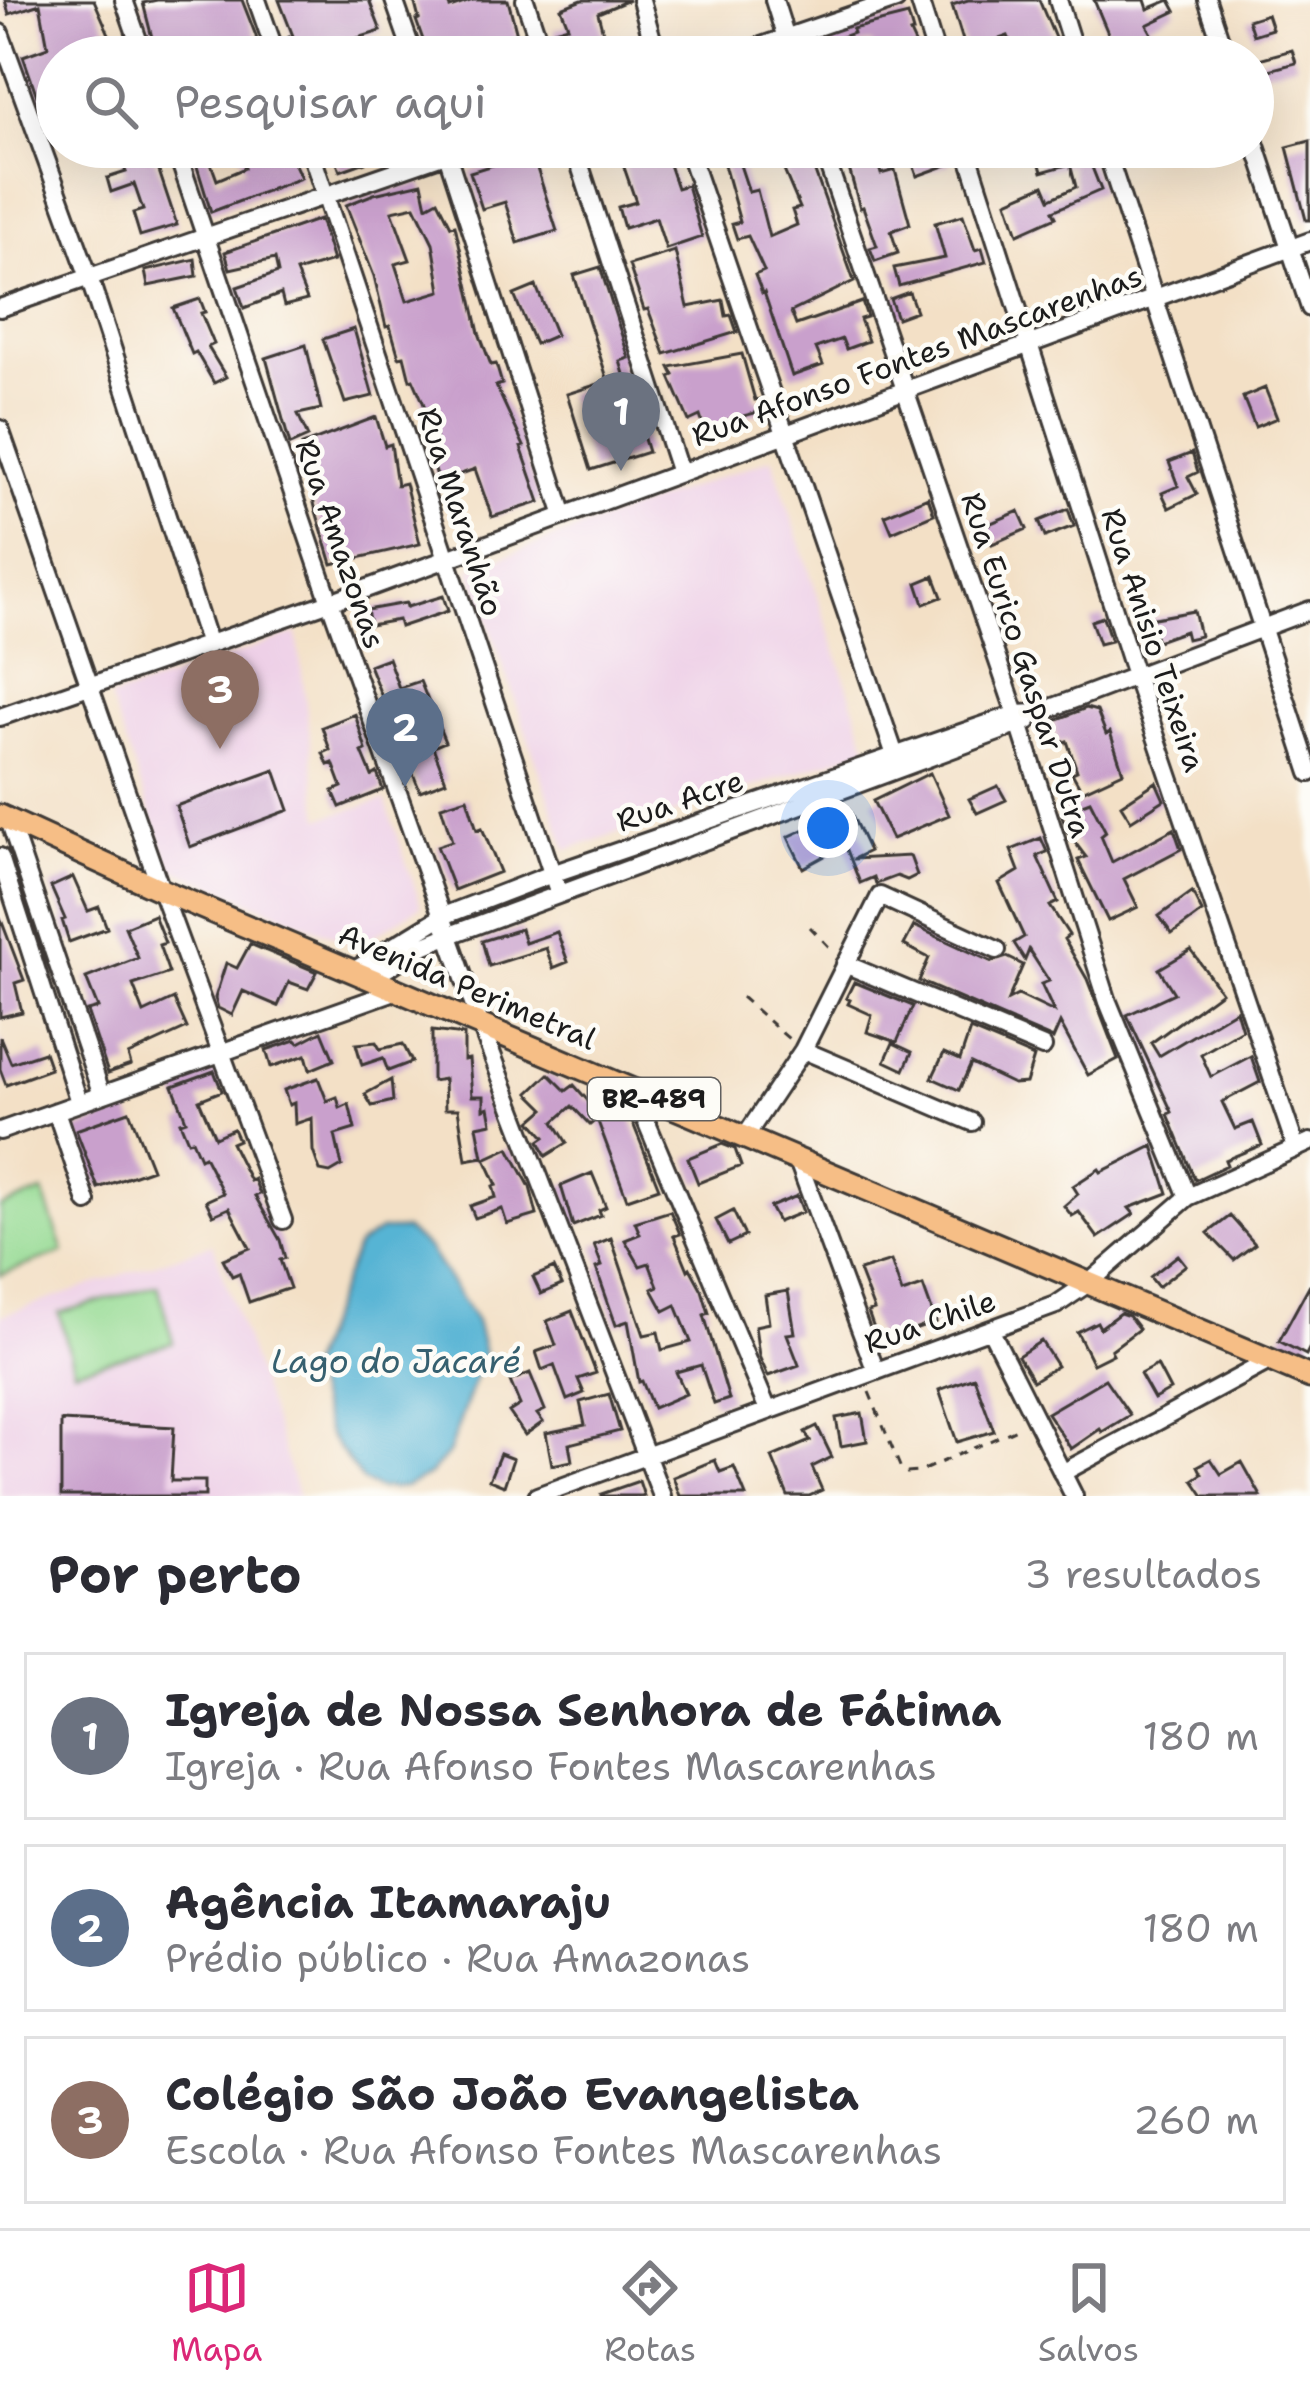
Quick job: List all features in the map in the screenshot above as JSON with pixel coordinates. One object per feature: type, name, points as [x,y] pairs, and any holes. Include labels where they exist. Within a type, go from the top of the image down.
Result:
[{"type":"main road","name":"Avenida Perimetral","points":[[4,815],[161,890],[1310,1377]]},
{"type":"street","points":[[124,0],[137,36]]},
{"type":"street","points":[[257,0],[270,36]]},
{"type":"street","points":[[394,0],[407,36]]},
{"type":"street","points":[[525,0],[537,36]]},
{"type":"street","points":[[641,0],[651,36]]},
{"type":"street","points":[[774,0],[785,36]]},
{"type":"street","points":[[788,36],[896,0]]},
{"type":"street","points":[[919,0],[931,36]]},
{"type":"street","points":[[1058,0],[1069,36]]},
{"type":"street","points":[[1207,0],[1219,36]]},
{"type":"street","points":[[0,34],[36,132]]},
{"type":"street","points":[[49,168],[208,645]]},
{"type":"street","name":"Rua Amazonas","points":[[182,168],[481,1026],[662,1496]]},
{"type":"street","name":"Rua Maranhão","points":[[316,168],[560,894]]},
{"type":"street","points":[[0,308],[397,168]]},
{"type":"street","points":[[451,168],[565,516]]},
{"type":"street","points":[[581,168],[680,473]]},
{"type":"street","points":[[694,168],[897,763]]},
{"type":"street","name":"Rua Eurico Gaspar Dutra","points":[[829,168],[1018,720],[1108,1001],[1188,1197]]},
{"type":"street","name":"Rua Anisio Teixeira","points":[[973,168],[1135,675],[1303,1145]]},
{"type":"street","points":[[1112,168],[1310,773]]},
{"type":"street","points":[[1263,168],[1310,308]]},
{"type":"street","name":"Rua Afonso Fontes Mascarenhas","points":[[0,718],[330,602],[1310,241]]},
{"type":"street","points":[[0,429],[161,890],[283,1220]]},
{"type":"street","name":"Rua Acre","points":[[362,975],[449,934],[1310,610]]},
{"type":"street","name":"Rua Acre","points":[[362,975],[443,916],[552,874],[897,763]]},
{"type":"street","points":[[4,815],[102,1094]]},
{"type":"street","points":[[0,857],[80,1102]]},
{"type":"street","points":[[745,1137],[802,1051],[880,896],[997,950]]},
{"type":"street","points":[[845,964],[1043,1047]]},
{"type":"street","points":[[0,1131],[398,990]]},
{"type":"street","points":[[802,1051],[972,1122]]},
{"type":"street","points":[[633,1090],[768,1410]]},
{"type":"street","points":[[56,1111],[87,1202]]},
{"type":"street","name":"Rua Chile","points":[[537,1496],[1056,1305],[1090,1282],[1188,1197],[1303,1145]]},
{"type":"street","points":[[798,1161],[868,1372]]},
{"type":"street","points":[[991,1330],[1074,1496]]},
{"type":"street","points":[[1062,1473],[1269,1360]]},
{"type":"path","points":[[810,927],[845,964]]},
{"type":"path","points":[[741,997],[802,1051]]},
{"type":"path","points":[[868,1372],[901,1469],[907,1473],[1034,1422]]},
{"type":"shaded area","points":[[772,458],[868,748],[567,850],[470,569]]},
{"type":"shaded area","points":[[297,633],[320,818],[385,800],[421,906],[358,946],[170,867],[110,699]]},
{"type":"shaded area","points":[[213,1244],[298,1496],[0,1496],[0,1316]]},
{"type":"green space","points":[[43,1192],[64,1252],[0,1275],[0,1207]]},
{"type":"green space","points":[[158,1285],[173,1343],[74,1370],[59,1313]]},
{"type":"water","name":"Lago do Jacaré","points":[[381,1230],[405,1230],[428,1248],[476,1321],[484,1353],[448,1454],[428,1476],[404,1487],[379,1489],[363,1482],[328,1434],[308,1368],[357,1246]]},
{"type":"building","points":[[5,0],[94,0],[110,36],[46,36],[40,4],[9,14]]},
{"type":"building","points":[[242,0],[256,36],[152,36],[143,3]]},
{"type":"building","points":[[279,0],[369,0],[381,31],[364,36],[293,36]]},
{"type":"building","points":[[414,0],[448,0],[450,8],[473,0],[508,0],[517,36],[422,36]]},
{"type":"building","points":[[582,0],[629,0],[598,13],[604,36],[556,36],[554,30],[568,26],[561,8]]},
{"type":"building","points":[[968,0],[1039,0],[1054,36],[962,36],[952,5]]},
{"type":"building","points":[[1094,0],[1145,0],[1148,9],[1170,0],[1176,11],[1147,25],[1153,36],[1109,36]]},
{"type":"building","points":[[1267,14],[1272,29],[1253,35],[1248,20]]},
{"type":"building","points":[[908,15],[913,32],[911,36],[845,36],[852,29]]},
{"type":"building","points":[[1292,50],[1296,63],[1274,69],[1274,55]]},
{"type":"building","points":[[36,51],[36,93],[23,56]]},
{"type":"building","points":[[1310,141],[1310,220],[1306,220],[1287,147]]},
{"type":"building","points":[[124,168],[158,168],[177,225],[140,236],[133,213],[143,210],[134,184],[111,192],[107,178],[126,172]]},
{"type":"building","points":[[197,168],[213,168],[217,180],[245,168],[296,168],[301,178],[211,212]]},
{"type":"building","points":[[537,168],[557,231],[518,243],[505,202],[482,209],[470,172]]},
{"type":"building","points":[[624,168],[670,168],[677,188],[687,185],[702,237],[666,249],[656,218],[624,228],[618,207],[636,202]]},
{"type":"building","points":[[725,168],[741,168],[749,192],[757,190],[769,237],[797,225],[792,210],[800,208],[783,168],[814,168],[854,281],[791,312],[796,325],[862,302],[867,317],[860,319],[868,341],[846,349],[842,339],[816,348],[823,365],[792,376],[755,275],[764,271],[748,236],[737,239],[732,224],[740,222]]},
{"type":"building","points":[[849,168],[879,168],[881,174],[895,170],[910,224],[891,231],[898,253],[875,261],[870,248],[877,246]]},
{"type":"building","points":[[914,168],[939,168],[917,176]]},
{"type":"building","points":[[1071,168],[1092,168],[1101,190],[1053,211],[1056,217],[1018,234],[1007,201],[1044,185],[1050,199],[1076,187]]},
{"type":"building","points":[[422,183],[427,206],[438,200],[451,226],[455,225],[479,333],[491,365],[496,364],[502,384],[496,386],[524,446],[540,502],[492,517],[475,469],[439,482],[428,449],[438,446],[404,356],[399,357],[390,326],[386,327],[374,276],[346,205]],"holes":[[[415,206],[433,243],[441,291],[407,301],[395,264],[410,260],[392,211]]]},
{"type":"building","points":[[963,215],[975,250],[982,248],[986,262],[899,286],[894,268],[945,258],[935,223]]},
{"type":"building","points":[[320,219],[333,261],[296,272],[307,300],[284,306],[281,294],[244,308],[237,287],[278,273],[275,259],[230,269],[225,252]]},
{"type":"building","points":[[675,251],[688,307],[723,300],[726,316],[731,315],[737,332],[665,354],[629,265]]},
{"type":"building","points":[[195,259],[197,276],[148,286],[145,271]]},
{"type":"building","points":[[600,267],[629,358],[620,361],[648,452],[591,470],[567,394],[608,381],[574,275]]},
{"type":"building","points":[[536,286],[556,335],[535,344],[514,295]]},
{"type":"building","points":[[909,292],[916,311],[897,318],[890,299]]},
{"type":"building","points":[[200,299],[214,344],[208,347],[226,377],[214,383],[196,352],[192,354],[173,308]]},
{"type":"building","points":[[354,329],[373,396],[345,403],[323,339]]},
{"type":"building","points":[[306,345],[321,409],[298,414],[308,437],[290,445],[266,358]]},
{"type":"building","points":[[742,354],[755,400],[760,399],[763,411],[727,420],[729,429],[707,436],[700,416],[689,421],[670,367]]},
{"type":"building","points":[[1265,388],[1277,418],[1255,427],[1243,397]]},
{"type":"building","points":[[376,417],[385,446],[391,444],[397,485],[405,483],[420,544],[332,564],[302,445]]},
{"type":"building","points":[[1192,453],[1198,472],[1188,477],[1197,494],[1169,508],[1162,493],[1178,486],[1169,462]]},
{"type":"building","points":[[928,497],[934,514],[892,532],[885,515]]},
{"type":"building","points":[[1068,509],[1074,526],[1045,537],[1039,521]]},
{"type":"building","points":[[1019,511],[1027,529],[992,544],[984,526]]},
{"type":"building","points":[[934,576],[942,597],[924,604],[917,583]]},
{"type":"building","points":[[443,596],[448,611],[400,627],[398,620],[370,625],[367,610],[406,603],[407,607]]},
{"type":"building","points":[[1194,611],[1200,636],[1187,639],[1185,631],[1157,641],[1149,619]]},
{"type":"building","points":[[1103,617],[1111,641],[1099,644],[1091,621]]},
{"type":"building","points":[[388,658],[399,688],[420,681],[445,742],[433,747],[446,781],[420,791],[369,665]]},
{"type":"building","points":[[1086,708],[1097,711],[1106,734],[1110,732],[1123,772],[1082,791],[1072,773],[1077,771],[1067,741],[1058,744],[1053,721]]},
{"type":"building","points":[[355,714],[366,750],[362,752],[383,790],[340,807],[333,791],[342,787],[333,763],[328,765],[323,753],[330,750],[322,727]]},
{"type":"building","points":[[275,770],[289,810],[190,847],[176,806]]},
{"type":"building","points":[[930,773],[949,815],[892,839],[873,801]]},
{"type":"building","points":[[1156,782],[1164,800],[1131,821],[1121,805]]},
{"type":"building","points":[[998,786],[1006,800],[977,813],[969,799]]},
{"type":"building","points":[[467,798],[477,830],[482,828],[500,872],[454,890],[437,846],[452,841],[441,806]]},
{"type":"building","points":[[1090,801],[1106,832],[1101,836],[1112,862],[1174,829],[1181,849],[1124,879],[1138,907],[1108,921],[1078,860],[1086,857],[1067,832],[1061,812]]},
{"type":"building","points":[[849,809],[869,851],[853,859],[910,856],[917,875],[876,884],[874,877],[860,883],[845,845],[803,868],[788,837]]},
{"type":"building","points":[[1041,838],[1047,852],[1037,856],[1058,902],[1050,906],[1069,935],[1064,939],[1087,979],[1118,1059],[1088,1075],[1060,1023],[1053,1039],[919,981],[929,958],[904,945],[914,926],[992,962],[1007,957],[1023,965],[1008,1000],[1018,995],[1054,1012],[1041,984],[1049,981],[1029,950],[1025,960],[1014,943],[1024,937],[999,883],[1019,871],[1011,850]]},
{"type":"building","points":[[73,877],[88,911],[99,907],[107,928],[69,942],[51,887]]},
{"type":"building","points":[[1192,892],[1202,912],[1172,934],[1159,916]]},
{"type":"building","points":[[154,915],[165,943],[159,945],[169,973],[133,985],[144,1013],[174,999],[187,1028],[128,1055],[131,1065],[108,1073],[87,1011],[98,1008],[86,978],[138,958],[125,927]]},
{"type":"building","points":[[0,917],[24,980],[15,983],[22,1012],[0,1017]]},
{"type":"building","points":[[521,929],[525,943],[557,932],[568,962],[553,968],[546,948],[489,966],[482,941]]},
{"type":"building","points":[[250,944],[317,972],[308,989],[289,982],[278,1006],[243,991],[232,1015],[218,1008],[215,998],[226,963],[237,968]]},
{"type":"building","points":[[1191,950],[1221,992],[1151,1043],[1159,1056],[1236,1010],[1242,1030],[1201,1054],[1211,1077],[1251,1056],[1260,1082],[1222,1102],[1235,1129],[1253,1122],[1262,1145],[1225,1160],[1227,1165],[1195,1180],[1168,1114],[1172,1112],[1127,1015],[1174,993],[1159,969]]},
{"type":"building","points":[[854,982],[913,1006],[897,1042],[867,1032],[872,1015],[848,1004],[846,998]]},
{"type":"building","points":[[970,1030],[1034,1057],[1026,1083],[1013,1084],[971,1064],[959,1090],[932,1078],[944,1053],[960,1060]]},
{"type":"building","points":[[322,1031],[334,1060],[310,1070],[306,1055],[271,1067],[266,1050],[299,1043]]},
{"type":"building","points":[[432,1031],[464,1035],[472,1096],[484,1096],[484,1109],[489,1107],[492,1123],[477,1126],[483,1157],[466,1160],[458,1109],[445,1109],[444,1079],[432,1081]]},
{"type":"building","points":[[0,1037],[11,1063],[44,1052],[50,1069],[6,1085],[0,1069]]},
{"type":"building","points":[[376,1042],[380,1049],[403,1044],[412,1062],[388,1071],[383,1058],[362,1065],[356,1044]]},
{"type":"building","points":[[893,1043],[912,1052],[904,1070],[885,1061]]},
{"type":"building","points":[[214,1071],[222,1091],[199,1100],[215,1137],[233,1129],[238,1140],[231,1143],[250,1181],[254,1179],[260,1194],[255,1196],[280,1240],[285,1258],[280,1260],[290,1288],[249,1302],[239,1273],[232,1276],[223,1259],[250,1248],[229,1208],[213,1215],[206,1201],[223,1193],[204,1156],[200,1158],[192,1140],[188,1141],[173,1086]]},
{"type":"building","points":[[549,1074],[566,1091],[574,1085],[589,1102],[599,1094],[623,1119],[630,1116],[659,1188],[627,1199],[597,1119],[590,1125],[572,1106],[554,1122],[567,1143],[546,1156],[539,1141],[545,1137],[531,1121],[545,1109],[529,1093]]},
{"type":"building","points":[[318,1078],[327,1101],[337,1097],[340,1108],[349,1104],[355,1129],[335,1135],[342,1166],[330,1173],[320,1171],[313,1151],[312,1118],[295,1124],[294,1103],[289,1105],[284,1090]]},
{"type":"building","points":[[391,1080],[393,1101],[372,1106],[365,1094]]},
{"type":"building","points":[[129,1111],[152,1169],[98,1188],[76,1130]]},
{"type":"building","points":[[722,1144],[735,1149],[741,1166],[698,1183],[688,1158]]},
{"type":"building","points":[[1153,1146],[1168,1193],[1129,1208],[1134,1214],[1098,1238],[1079,1212],[1072,1216],[1064,1206],[1078,1194],[1073,1186]]},
{"type":"building","points":[[509,1148],[530,1187],[537,1215],[507,1224],[502,1209],[475,1218],[470,1206],[496,1197],[493,1186],[497,1185],[485,1159]]},
{"type":"building","points":[[592,1173],[606,1207],[599,1210],[601,1215],[573,1226],[561,1186]]},
{"type":"building","points":[[797,1196],[803,1212],[778,1222],[770,1207]]},
{"type":"building","points":[[670,1211],[680,1234],[674,1236],[702,1290],[709,1313],[704,1315],[729,1399],[714,1404],[701,1365],[676,1372],[686,1394],[653,1408],[639,1382],[628,1321],[616,1325],[596,1268],[602,1266],[594,1245],[611,1238],[644,1335],[658,1332],[662,1350],[691,1342],[676,1305],[664,1311],[652,1289],[658,1286],[649,1263],[640,1266],[625,1240],[640,1234],[635,1222]]},
{"type":"building","points":[[733,1211],[745,1236],[728,1244],[716,1220]]},
{"type":"building","points":[[1230,1216],[1255,1244],[1234,1260],[1208,1233]]},
{"type":"building","points":[[1178,1255],[1186,1265],[1158,1287],[1150,1277]]},
{"type":"building","points":[[891,1261],[902,1293],[923,1286],[936,1322],[879,1343],[868,1312],[874,1310],[859,1271]]},
{"type":"building","points":[[554,1268],[562,1285],[541,1294],[533,1277]]},
{"type":"building","points":[[1310,1284],[1310,1347],[1306,1355],[1279,1341]]},
{"type":"building","points":[[788,1291],[795,1333],[787,1334],[799,1365],[768,1376],[759,1356],[755,1326],[769,1323],[765,1295]]},
{"type":"building","points":[[572,1311],[596,1373],[578,1379],[584,1393],[567,1400],[554,1365],[542,1370],[536,1352],[556,1345],[547,1321]]},
{"type":"building","points":[[1120,1313],[1139,1329],[1111,1350],[1113,1354],[1093,1364],[1077,1332],[1097,1322],[1100,1328]]},
{"type":"building","points":[[1041,1341],[1057,1366],[1033,1381],[1018,1356]]},
{"type":"building","points":[[1157,1365],[1170,1390],[1154,1399],[1140,1374]]},
{"type":"building","points":[[530,1373],[545,1410],[537,1414],[543,1422],[525,1435],[509,1412],[520,1405],[510,1381]]},
{"type":"building","points":[[974,1377],[994,1431],[957,1442],[939,1390]]},
{"type":"building","points":[[1105,1379],[1130,1415],[1071,1449],[1047,1413]]},
{"type":"building","points":[[609,1394],[620,1431],[569,1444],[572,1461],[552,1465],[546,1433],[585,1425],[580,1402]]},
{"type":"building","points":[[862,1413],[867,1441],[841,1446],[836,1418]]},
{"type":"building","points":[[61,1421],[174,1427],[171,1481],[205,1481],[205,1496],[61,1496]]},
{"type":"building","points":[[817,1426],[832,1457],[812,1467],[822,1490],[809,1496],[788,1496],[772,1457],[810,1441],[805,1432]]},
{"type":"building","points":[[500,1454],[513,1459],[504,1486],[489,1480]]},
{"type":"building","points":[[1211,1459],[1221,1474],[1242,1462],[1261,1496],[1204,1496],[1193,1480],[1202,1474],[1198,1466]]},
{"type":"building","points":[[715,1460],[720,1472],[734,1467],[746,1496],[680,1496],[673,1477]]},
{"type":"building","points":[[639,1481],[644,1496],[601,1496],[601,1494]]},
{"type":"place","name":"Igreja de Nossa Senhora de Fátima","points":[[621,471]]},
{"type":"place","name":"Colégio São João Evangelista","points":[[220,749]]},
{"type":"place","name":"Agência Itamaraju","points":[[405,787]]}]
